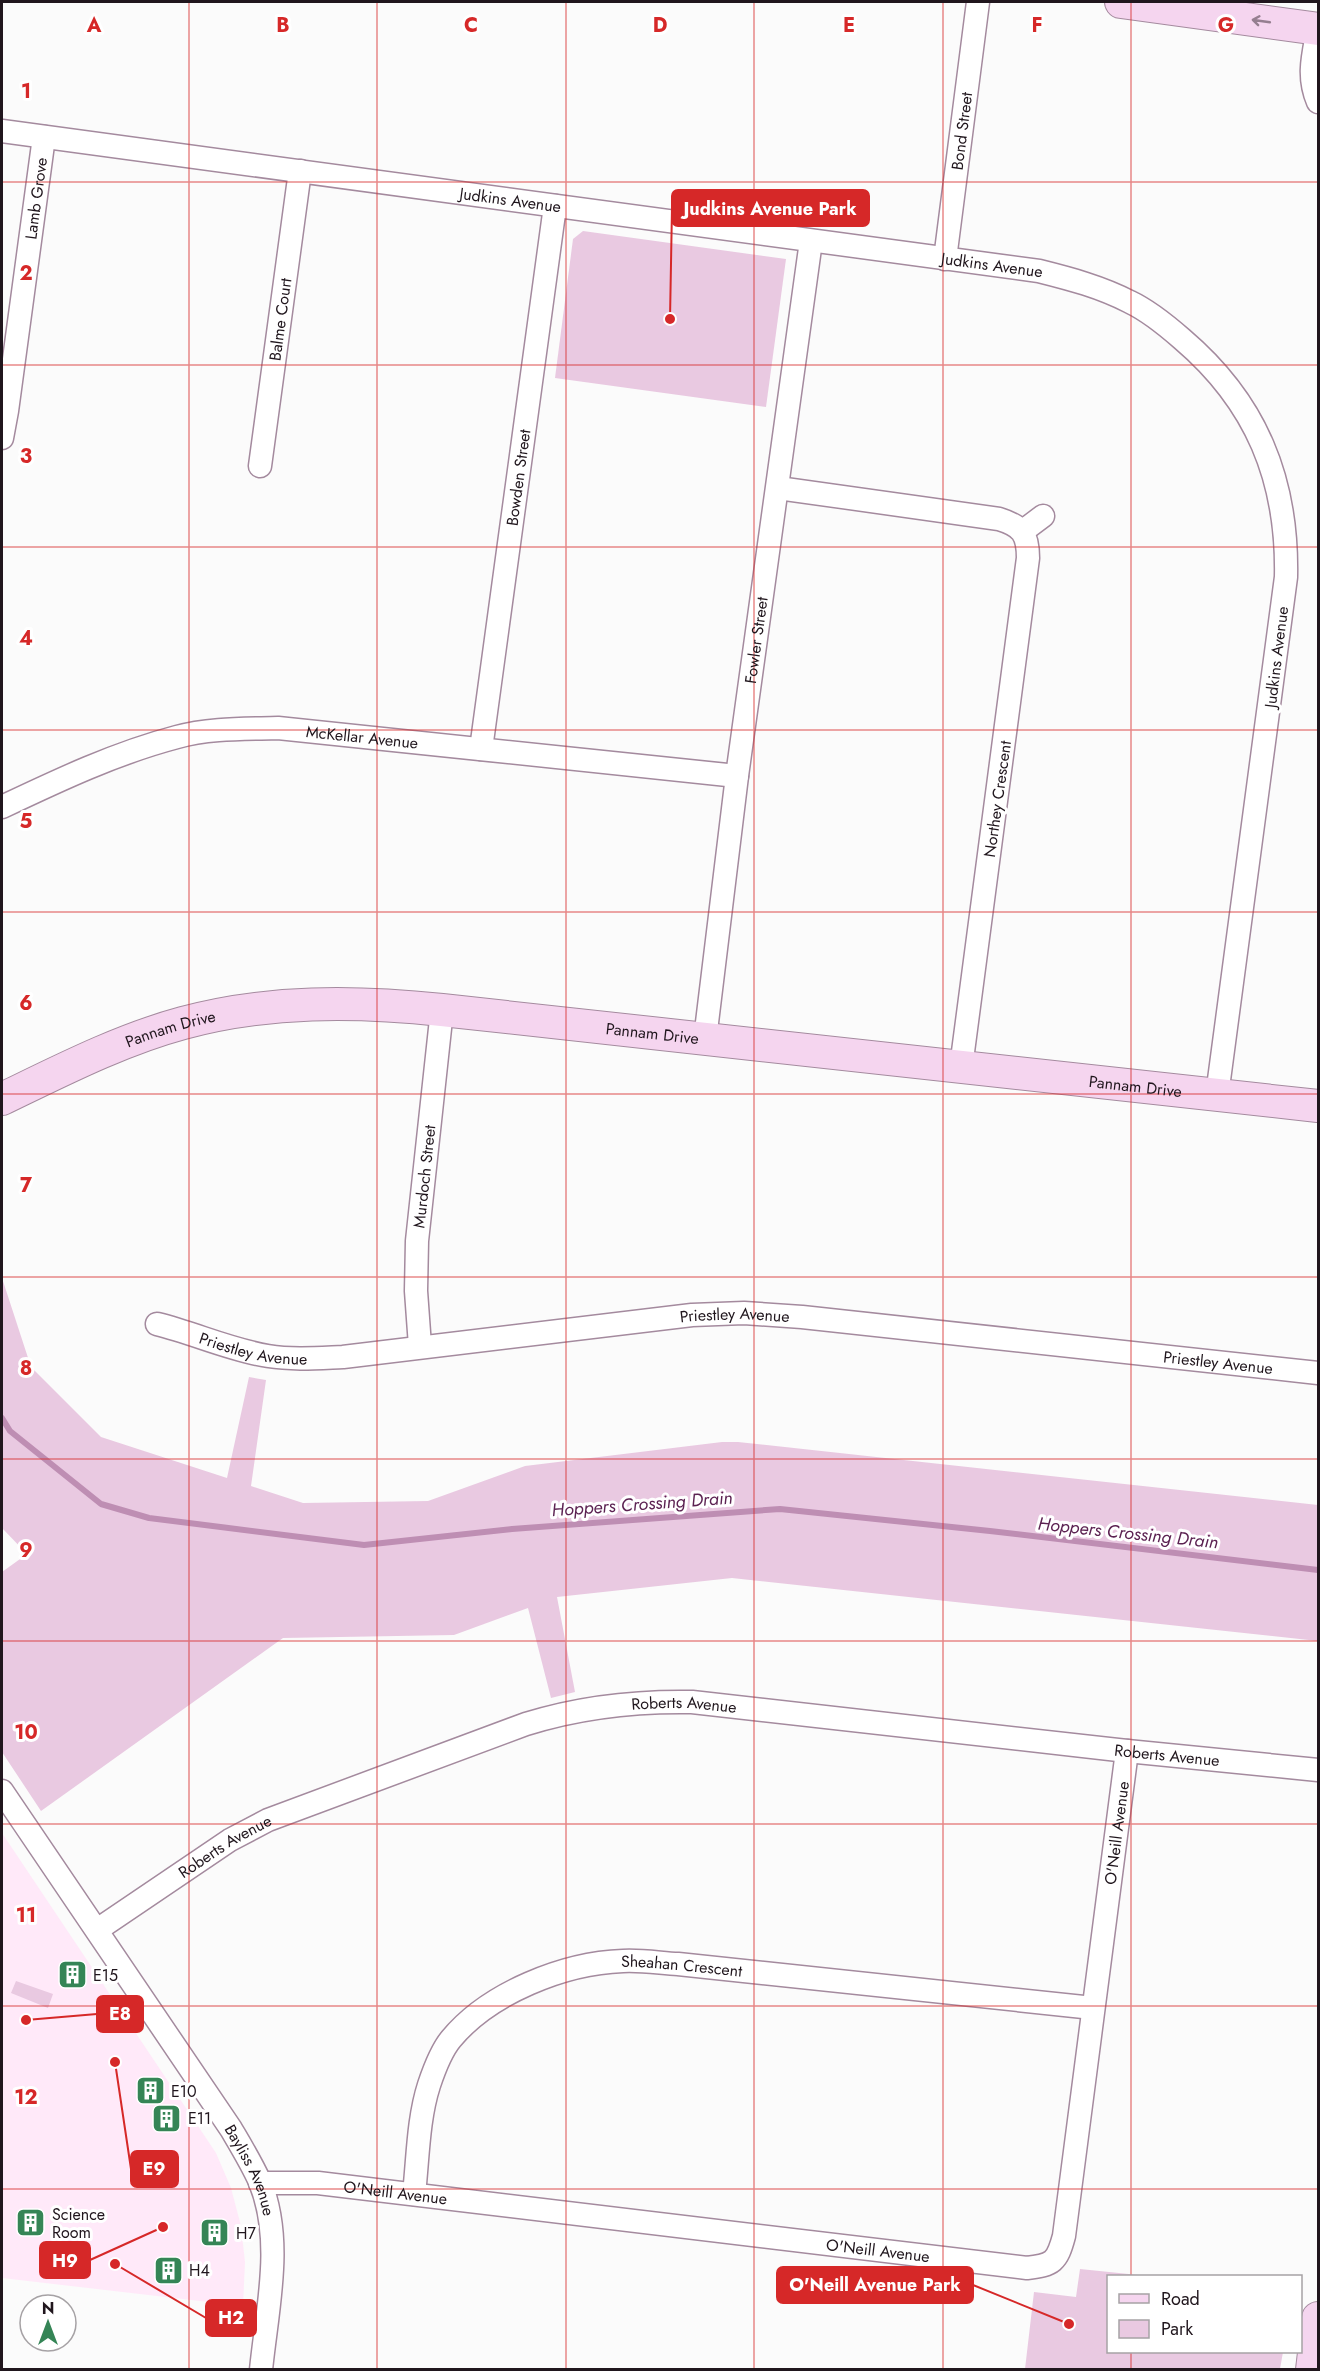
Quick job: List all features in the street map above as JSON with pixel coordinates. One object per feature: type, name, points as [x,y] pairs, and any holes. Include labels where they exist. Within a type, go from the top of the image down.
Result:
[{"type":"street","name":"Bond Street","points":[[945,260],[978,2]]},
{"type":"street","points":[[1121,2],[1318,29],[1311,73],[1312,88],[1318,102]]},
{"type":"street","name":"Judkins Avenue","points":[[2,131],[1039,271],[1088,284],[1131,303],[1164,323],[1195,350],[1226,382],[1250,416],[1266,453],[1284,525],[1286,577],[1217,1095]]},
{"type":"street","name":"Lamb Grove","points":[[2,438],[44,137]]},
{"type":"street","name":"Balme Court","points":[[260,466],[300,171]]},
{"type":"street","name":"Bowden Street","points":[[481,749],[555,206]]},
{"type":"street","name":"Fowler Street","points":[[705,1039],[737,776],[811,241]]},
{"type":"street","points":[[778,488],[999,519],[1012,523],[1023,531],[1042,516]]},
{"type":"street","name":"Northey Crescent","points":[[961,1067],[1028,558],[1028,544],[1023,531]]},
{"type":"street","name":"McKellar Avenue","points":[[2,807],[73,773],[122,754],[179,736],[228,730],[278,728],[737,776]]},
{"type":"street","name":"Pannam Drive","points":[[2,1099],[133,1039],[183,1022],[259,1008],[344,1003],[442,1010],[1318,1106]]},
{"type":"street","name":"Murdoch Street","points":[[420,1346],[416,1291],[417,1241],[442,1010]]},
{"type":"street","name":"Priestley Avenue","points":[[157,1324],[191,1332],[248,1352],[305,1359],[692,1315],[744,1313],[802,1317],[1318,1373]]},
{"type":"street","name":"Roberts Avenue","points":[[97,1930],[230,1840],[268,1820],[526,1724],[595,1707],[629,1703],[692,1702],[1318,1770]]},
{"type":"street","name":"O'Neill Avenue","points":[[260,2183],[318,2183],[1015,2266],[1041,2266],[1054,2261],[1060,2251],[1064,2236],[1127,1751]]},
{"type":"street","name":"Bayliss Avenue","points":[[2,1791],[231,2129],[260,2183],[270,2217],[273,2241],[261,2370]]},
{"type":"street","name":"Sheahan Crescent","points":[[414,2194],[424,2105],[432,2076],[450,2041],[491,2005],[514,1991],[547,1977],[582,1967],[623,1961],[678,1964],[1093,2008]]},
{"type":"street","points":[[1311,2370],[1318,2318]]},
{"type":"shaded area","points":[[2,1833],[216,2153],[231,2188],[241,2226],[245,2262],[243,2306],[2,2278]]},
{"type":"green space","points":[[583,231],[786,259],[766,407],[555,378],[573,239]]},
{"type":"green space","points":[[2,1278],[31,1367],[101,1437],[227,1478],[249,1377],[266,1380],[251,1486],[303,1503],[428,1501],[525,1466],[738,1442],[1318,1505],[1318,1641],[732,1578],[557,1597],[575,1692],[551,1698],[528,1608],[454,1635],[283,1638],[41,1811],[2,1752],[2,1572],[27,1554],[2,1528]]},
{"type":"green space","points":[[16,1981],[53,1994],[48,2008],[11,1993]]},
{"type":"green space","points":[[1080,2269],[1138,2275],[1107,2275],[1107,2353],[1283,2353],[1280,2369],[1025,2369],[1034,2292],[1076,2297]]},
{"type":"waterway","name":"Hoppers Crossing Drain","points":[[2,1418],[10,1431],[101,1504],[149,1518],[364,1545],[512,1529],[780,1509],[1318,1570]]},
{"type":"place","name":"Judkins Avenue Park","points":[[670,319]]},
{"type":"place","name":"E15","points":[[72,1975]]},
{"type":"place","name":"E8","points":[[26,2020]]},
{"type":"place","name":"E9","points":[[115,2062]]},
{"type":"place","name":"E10","points":[[150,2091]]},
{"type":"place","name":"E11","points":[[167,2118]]},
{"type":"place","name":"Science Room","points":[[31,2223]]},
{"type":"place","name":"H9","points":[[163,2227]]},
{"type":"place","name":"H7","points":[[215,2233]]},
{"type":"place","name":"H2","points":[[115,2264]]},
{"type":"place","name":"H4","points":[[168,2270]]},
{"type":"place","name":"O'Neill Avenue Park","points":[[1069,2324]]}]
